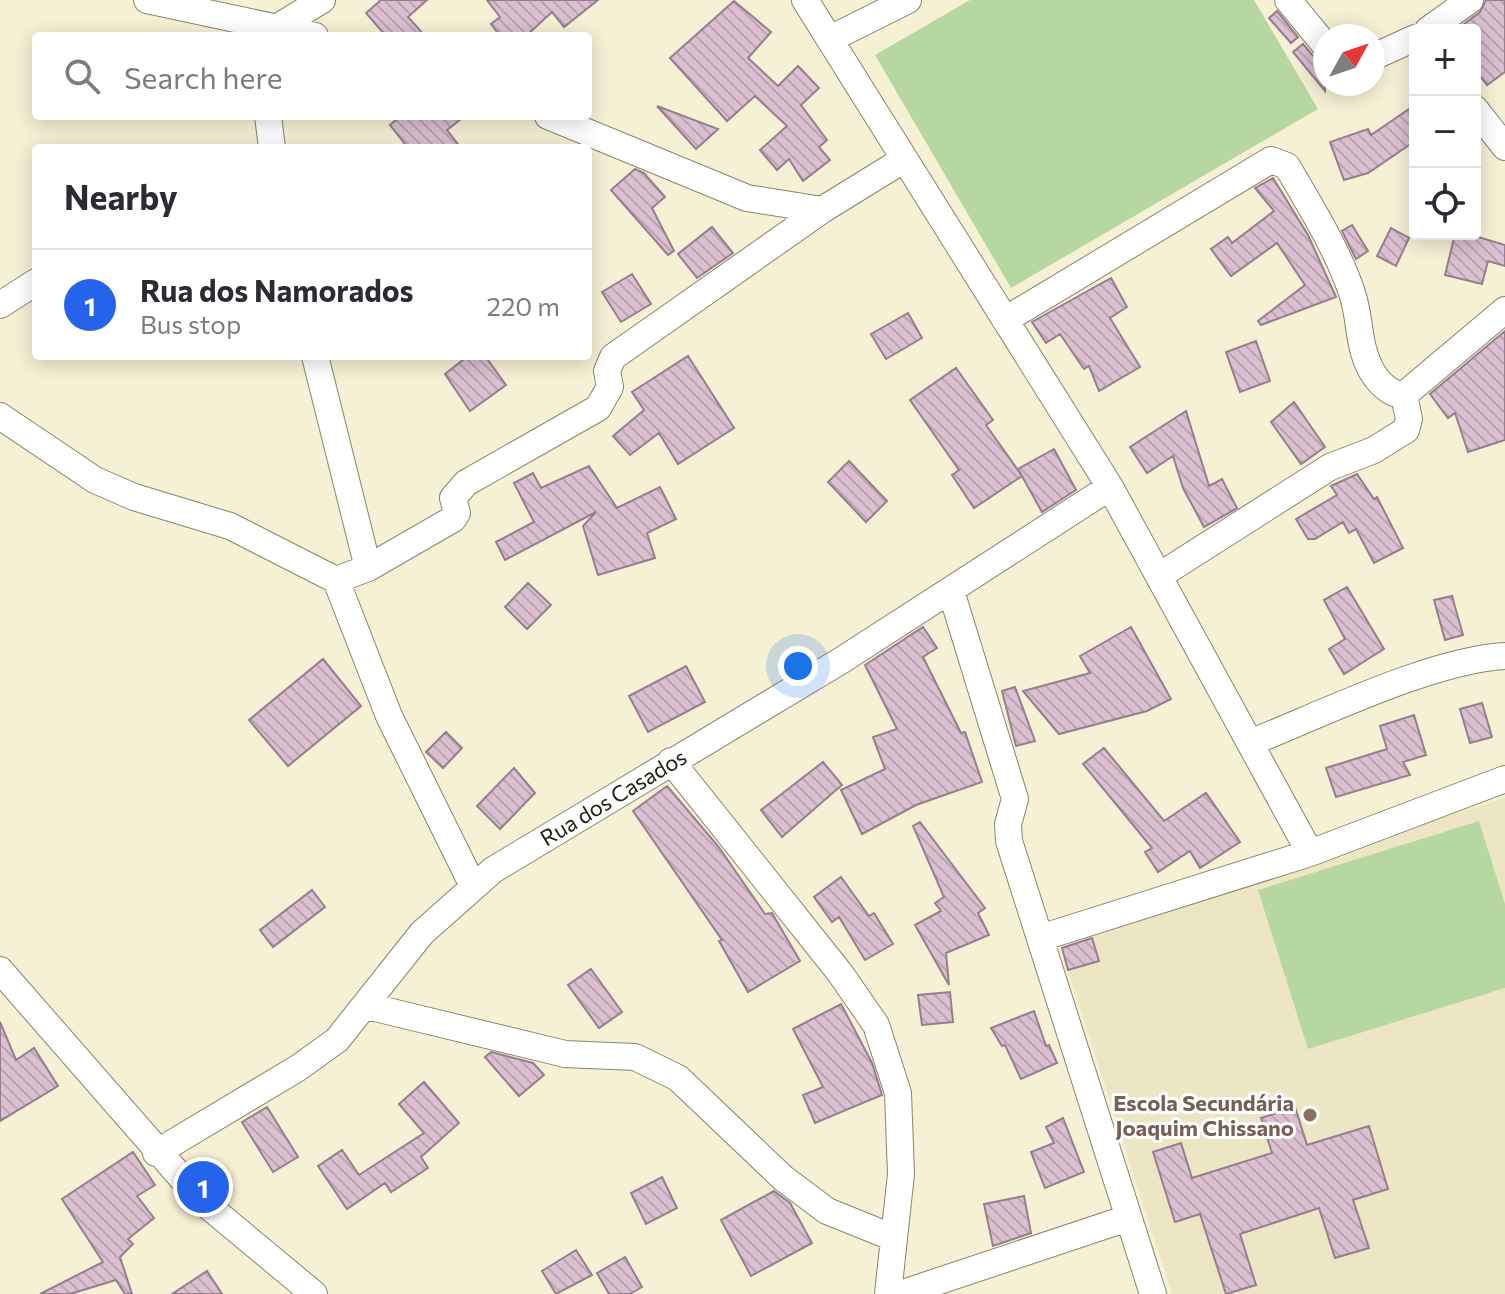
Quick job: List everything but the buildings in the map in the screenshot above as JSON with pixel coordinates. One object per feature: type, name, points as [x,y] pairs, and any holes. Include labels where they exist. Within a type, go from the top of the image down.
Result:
[{"type":"street","points":[[147,0],[261,21],[301,32]]},
{"type":"street","points":[[261,21],[322,0]]},
{"type":"street","points":[[805,0],[832,38],[903,160],[1110,487],[1310,853]]},
{"type":"street","points":[[832,38],[908,0]]},
{"type":"street","points":[[1288,0],[1313,30]]},
{"type":"street","points":[[1436,24],[1470,0]]},
{"type":"street","points":[[1385,52],[1409,41]]},
{"type":"street","points":[[1481,117],[1505,147]]},
{"type":"street","points":[[268,120],[272,144]]},
{"type":"street","points":[[558,120],[747,198],[822,210]]},
{"type":"street","points":[[336,580],[368,568],[453,519],[457,513],[453,498],[466,483],[598,408],[610,387],[607,371],[613,357],[822,210],[903,160]]},
{"type":"street","points":[[1005,320],[1271,160],[1277,161],[1287,166],[1323,230],[1352,293],[1356,327],[1373,373],[1384,387],[1404,395]]},
{"type":"street","points":[[0,305],[32,285]]},
{"type":"street","points":[[1404,395],[1505,310]]},
{"type":"street","points":[[316,360],[368,568]]},
{"type":"street","points":[[1159,576],[1330,467],[1374,450],[1406,430],[1409,419],[1404,395]]},
{"type":"street","points":[[0,416],[95,480],[134,497],[230,526],[336,580],[389,716],[473,886]]},
{"type":"street","name":"Rua dos Casados","points":[[156,1153],[298,1068],[337,1040],[422,933],[473,886],[951,591],[1110,487]]},
{"type":"street","points":[[951,591],[1015,799],[1008,824],[1009,841],[1153,1294]]},
{"type":"street","points":[[1250,743],[1377,692],[1440,671],[1505,656]]},
{"type":"street","points":[[671,761],[840,973],[876,1025],[898,1093],[901,1174],[888,1294]]},
{"type":"street","points":[[1040,938],[1310,853],[1505,779]]},
{"type":"street","points":[[0,970],[156,1153],[201,1200],[314,1294]]},
{"type":"street","points":[[367,1006],[565,1054],[635,1057],[678,1078],[783,1178],[827,1211],[894,1238]]},
{"type":"street","points":[[900,1294],[1128,1218]]},
{"type":"shaded area","name":"Escola Secundária Joaquim Chissano","points":[[1505,798],[1505,1294],[1172,1294],[1057,937]]},
{"type":"green space","points":[[970,0],[1254,0],[1318,109],[1011,288],[875,55]]},
{"type":"green space","points":[[1479,821],[1505,904],[1505,988],[1308,1049],[1258,890]]},
{"type":"place","name":"Escola Secundária Joaquim Chissano","points":[[1310,1115]]},
{"type":"place","name":"Rua dos Namorados","points":[[203,1187]]}]
